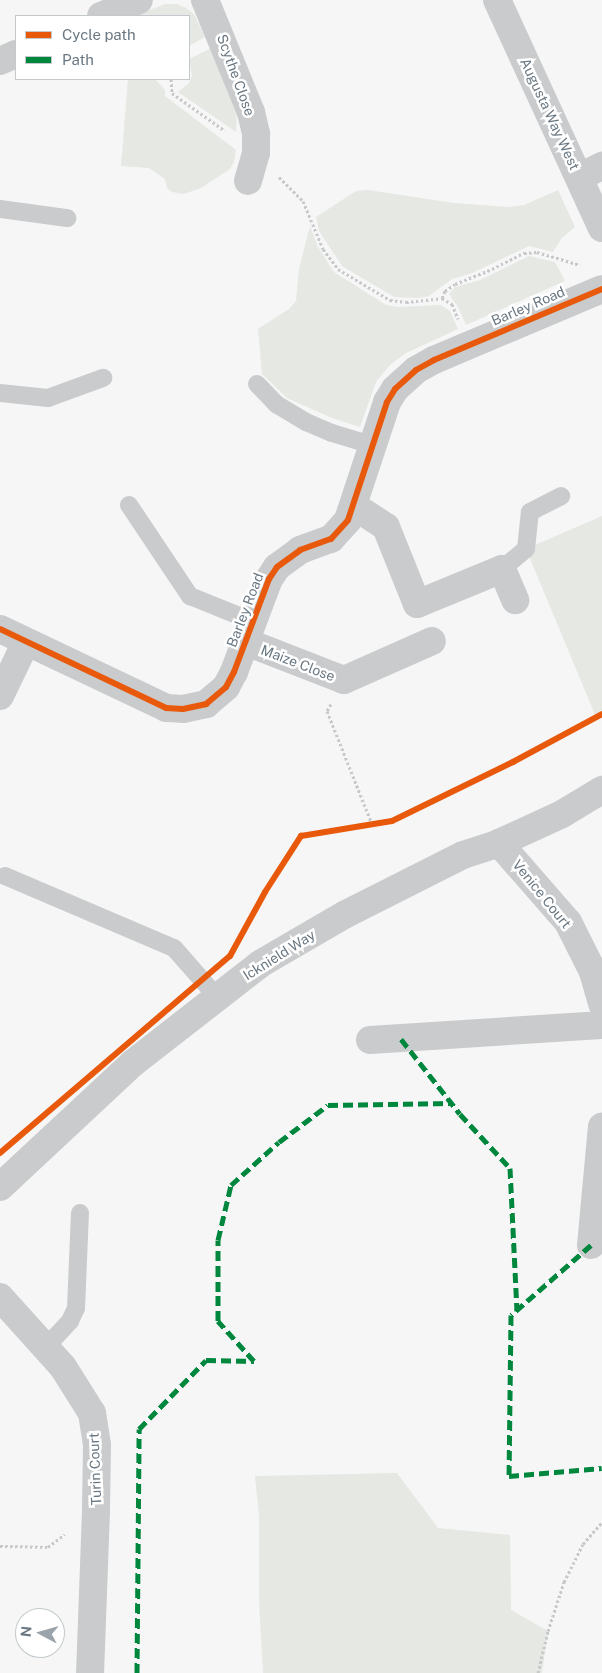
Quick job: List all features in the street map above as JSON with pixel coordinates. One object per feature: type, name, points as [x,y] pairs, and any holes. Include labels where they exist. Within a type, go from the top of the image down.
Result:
[{"type":"street","points":[[102,15],[139,0]]},
{"type":"street","name":"Scythe Close","points":[[205,0],[251,112],[256,134],[256,153],[248,181]]},
{"type":"street","name":"Augusta Way West","points":[[497,0],[557,134],[591,172],[602,228]]},
{"type":"street","points":[[0,61],[15,54]]},
{"type":"street","name":"Barley Road","points":[[0,629],[166,708],[183,709],[206,704],[226,687],[234,672],[269,579],[277,567],[300,550],[331,539],[348,520],[387,402],[395,389],[416,370],[470,344],[602,289]]},
{"type":"street","points":[[354,506],[386,527],[417,604],[502,569],[515,600]]},
{"type":"street","name":"Maize Close","points":[[250,632],[344,680],[432,640]]},
{"type":"street","points":[[0,696],[26,642]]},
{"type":"street","name":"Icknield Way","points":[[0,1188],[133,1063],[260,964],[346,914],[463,855],[499,842],[562,814],[602,790]]},
{"type":"street","name":"Venice Court","points":[[499,842],[568,922],[593,972],[602,1004]]},
{"type":"street","points":[[370,1040],[602,1025]]},
{"type":"street","points":[[591,1246],[602,1128]]},
{"type":"street","name":"Turin Court","points":[[0,1297],[63,1367],[92,1413],[97,1445],[90,1673]]},
{"type":"lane","points":[[0,209],[67,218]]},
{"type":"lane","points":[[0,392],[48,398],[103,378]]},
{"type":"lane","points":[[257,384],[276,404],[306,422],[332,433],[372,445]]},
{"type":"lane","points":[[502,569],[526,548],[530,512],[561,496]]},
{"type":"lane","points":[[128,506],[190,596],[250,632]]},
{"type":"lane","points":[[5,876],[174,948],[217,997]]},
{"type":"lane","points":[[46,1348],[70,1321],[76,1308],[80,1213]]},
{"type":"path","points":[[171,80],[172,93],[256,153],[303,201],[323,249],[338,269],[390,300],[406,302],[442,298],[452,304],[470,344]]},
{"type":"path","points":[[442,298],[445,291],[455,284],[524,253],[537,252],[585,267]]},
{"type":"path","points":[[344,680],[327,711],[372,824]]},
{"type":"path","points":[[0,1546],[48,1547],[96,1511]]},
{"type":"path","points":[[538,1673],[548,1631],[564,1582],[583,1544],[602,1522]]},
{"type":"shaded area","points":[[165,4],[177,4],[194,14],[205,37],[190,45],[190,15],[137,15]]},
{"type":"shaded area","points":[[213,47],[237,106],[236,132],[178,92],[189,83],[192,76],[190,58]]},
{"type":"shaded area","points":[[128,80],[156,80],[165,90],[165,96],[236,150],[234,162],[230,169],[201,188],[184,194],[172,192],[167,188],[165,179],[149,168],[121,166]]},
{"type":"shaded area","points":[[368,190],[454,203],[509,207],[524,205],[558,190],[575,227],[562,238],[553,252],[529,246],[472,273],[452,279],[429,296],[419,298],[394,297],[342,266],[319,231],[316,217],[356,191]]},
{"type":"shaded area","points":[[310,226],[318,247],[334,272],[386,305],[399,307],[441,305],[450,311],[458,329],[406,353],[390,365],[376,382],[360,427],[332,418],[287,398],[262,374],[258,329],[289,309],[296,301],[299,269]]},
{"type":"shaded area","points":[[529,256],[555,262],[565,281],[466,325],[458,307],[449,294],[455,287],[480,280]]},
{"type":"shaded area","points":[[602,516],[602,714],[596,717],[526,549]]},
{"type":"shaded area","points":[[397,1473],[438,1528],[510,1535],[511,1610],[548,1631],[542,1673],[263,1673],[259,1601],[259,1516],[255,1476]]},
{"type":"marked path","points":[[401,1039],[460,1114],[510,1168],[517,1311]]},
{"type":"marked path","points":[[137,1673],[139,1429],[206,1360],[254,1361],[218,1321],[218,1240],[231,1185],[279,1142],[328,1105],[452,1103]]},
{"type":"marked path","points":[[591,1245],[511,1315],[509,1476],[602,1468]]},
{"type":"cycle path","points":[[0,629],[166,708],[183,709],[206,704],[226,687],[234,672],[269,579],[277,567],[300,550],[331,539],[348,520],[387,402],[395,389],[416,370],[434,360],[602,289]]},
{"type":"cycle path","points":[[0,1153],[230,956],[265,892],[301,836],[392,821],[513,762],[602,714]]}]
